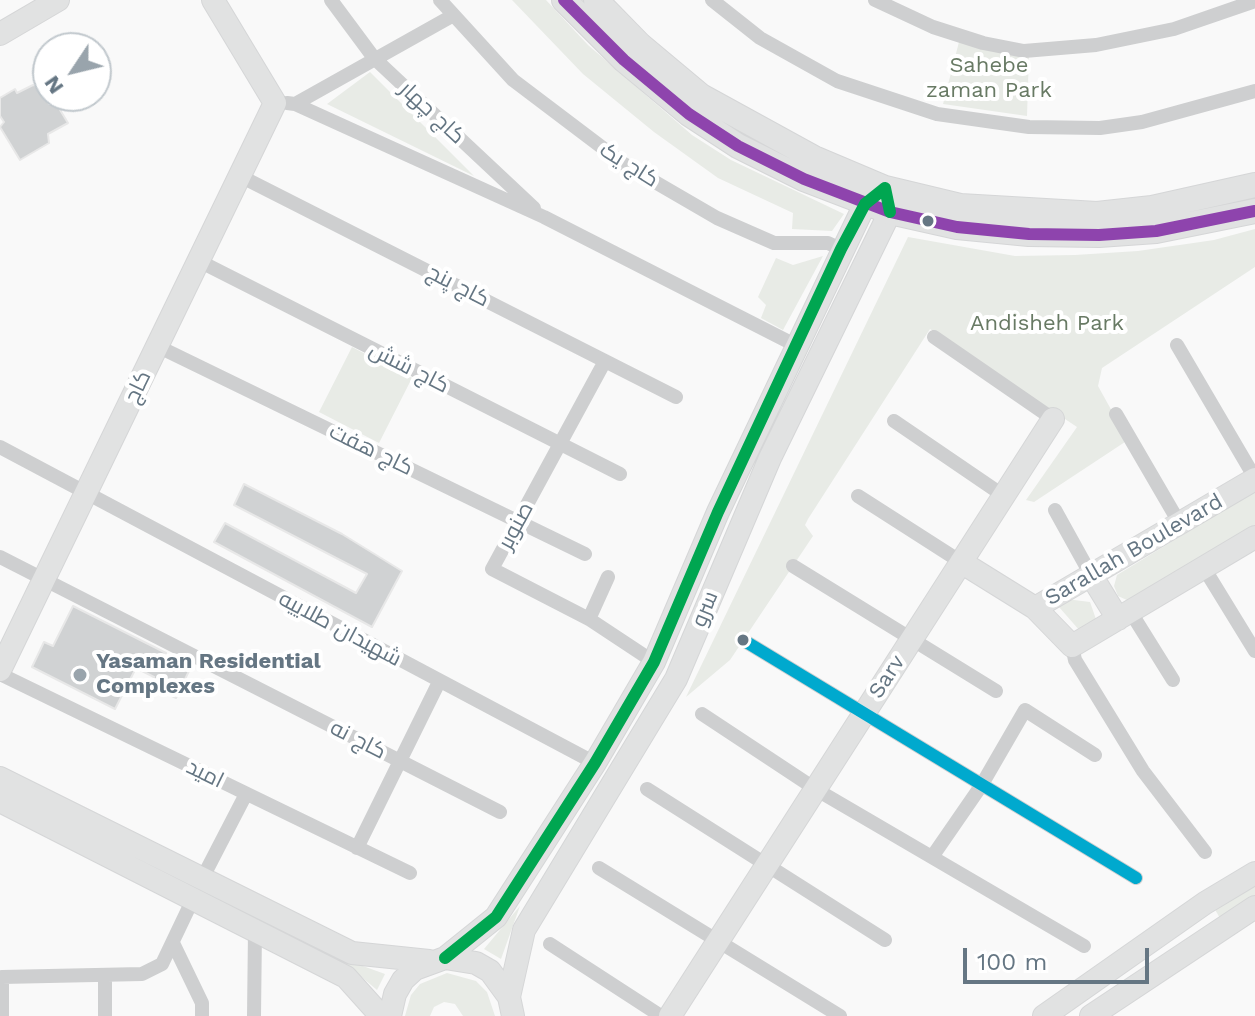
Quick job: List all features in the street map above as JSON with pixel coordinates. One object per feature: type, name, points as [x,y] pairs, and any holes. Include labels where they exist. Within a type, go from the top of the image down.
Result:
[{"type":"main road","points":[[2,28],[58,0]]},
{"type":"main road","points":[[213,0],[285,104]]},
{"type":"main road","points":[[564,0],[624,60],[689,114],[738,146],[865,204],[888,200],[1097,214],[1152,208],[1255,185]]},
{"type":"main road","points":[[596,0],[640,45],[701,96],[888,200],[957,227],[1029,234],[1099,235],[1156,231],[1255,211]]},
{"type":"main road","name":"کاج","points":[[0,672],[240,176],[285,104]]},
{"type":"main road","name":"سرو","points":[[513,1010],[524,930],[676,679],[770,458],[888,200]]},
{"type":"main road","points":[[390,1016],[395,994],[403,980],[496,917],[595,763],[654,662],[718,512],[865,204]]},
{"type":"main road","name":"Sarv","points":[[670,1016],[1053,419]]},
{"type":"main road","name":"Sarallah Boulevard","points":[[1072,646],[1035,608],[1255,479]]},
{"type":"main road","points":[[1072,646],[1255,537]]},
{"type":"main road","points":[[961,562],[1035,608]]},
{"type":"main road","points":[[1091,575],[1124,615]]},
{"type":"main road","points":[[0,778],[198,889],[255,930],[346,977],[381,1016]]},
{"type":"main road","points":[[0,801],[352,953],[476,963],[490,971],[513,1010]]},
{"type":"main road","points":[[1044,1016],[1205,903],[1255,873]]},
{"type":"main road","points":[[1091,1016],[1255,907]]},
{"type":"street","name":"کاج چهار","points":[[331,0],[374,58],[544,217]]},
{"type":"street","name":"کاج یک","points":[[440,0],[513,80],[624,164],[717,218],[774,243],[828,243],[841,249]]},
{"type":"street","points":[[712,0],[760,38],[837,81],[937,114],[1029,127],[1100,128],[1166,117],[1255,91]]},
{"type":"street","points":[[875,0],[933,27],[983,43],[1024,51],[1096,45],[1174,29],[1255,1]]},
{"type":"street","points":[[285,104],[452,16]]},
{"type":"street","points":[[285,104],[544,217],[797,346]]},
{"type":"street","name":"کاج پنج","points":[[240,176],[676,397]]},
{"type":"street","name":"کاج شش","points":[[199,261],[620,474]]},
{"type":"street","points":[[934,337],[1053,419]]},
{"type":"street","points":[[1177,345],[1255,479]]},
{"type":"street","name":"کاج هفت","points":[[157,346],[585,554]]},
{"type":"street","name":"صنوبر","points":[[605,361],[492,569],[589,619],[654,662]]},
{"type":"street","points":[[1116,414],[1180,524]]},
{"type":"street","points":[[894,421],[1004,496]]},
{"type":"street","name":"شهیدان طلاییه","points":[[0,447],[595,763]]},
{"type":"street","points":[[858,496],[961,562]]},
{"type":"street","points":[[1055,510],[1091,575]]},
{"type":"street","name":"کاج نه","points":[[0,557],[500,812]]},
{"type":"street","points":[[793,566],[996,691]]},
{"type":"street","points":[[1204,568],[1255,651]]},
{"type":"street","points":[[589,619],[608,577]]},
{"type":"street","points":[[1124,615],[1173,680]]},
{"type":"street","points":[[743,640],[1136,878]]},
{"type":"street","points":[[1072,646],[1075,660],[1143,771],[1205,852]]},
{"type":"street","name":"امید","points":[[0,672],[410,873]]},
{"type":"street","points":[[357,848],[439,682]]},
{"type":"street","points":[[932,857],[981,786],[1025,710],[1095,755]]},
{"type":"street","points":[[702,714],[815,789],[1084,946]]},
{"type":"street","points":[[647,789],[885,940]]},
{"type":"street","points":[[2,1016],[2,977],[142,974],[162,964],[246,794]]},
{"type":"street","points":[[599,868],[840,1016]]},
{"type":"street","points":[[254,1016],[255,930]]},
{"type":"street","points":[[550,944],[661,1016]]},
{"type":"street","points":[[174,945],[202,1003],[202,1016]]},
{"type":"street","points":[[105,975],[105,1016]]},
{"type":"green space","points":[[512,0],[546,0],[588,45],[692,135],[731,160],[844,214],[832,231],[792,229],[793,213],[718,178],[654,132],[583,74]]},
{"type":"green space","name":"Sahebe zaman Park","points":[[960,38],[1029,53],[1027,116],[943,104]]},
{"type":"green space","points":[[370,72],[474,176],[327,104]]},
{"type":"green space","name":"Andisheh Park","points":[[1255,229],[1255,267],[1102,368],[1098,386],[1128,440],[1034,502],[1026,500],[1077,427],[930,329],[808,519],[805,525],[813,536],[730,660],[686,697],[908,237],[1015,256],[1075,255],[1138,251],[1214,240]]},
{"type":"green space","points":[[823,256],[783,330],[761,318],[766,305],[758,297],[776,258],[793,265]]},
{"type":"green space","points":[[352,347],[412,378],[379,443],[319,412]]},
{"type":"green space","points":[[1255,491],[1255,527],[1129,601],[1118,596],[1114,586],[1117,575]]},
{"type":"green space","points":[[1066,599],[1090,602],[1097,622],[1080,631],[1059,607]]},
{"type":"green space","points":[[1255,881],[1255,900],[1221,920],[1213,906]]},
{"type":"green space","points":[[520,906],[501,959],[484,949]]},
{"type":"green space","points":[[338,957],[385,974],[377,990]]},
{"type":"green space","points":[[447,973],[476,981],[487,992],[495,1016],[463,1016],[455,1004],[444,1002],[434,1007],[430,1016],[405,1016],[411,995],[420,984]]},
{"type":"building","points":[[32,86],[32,112],[61,112],[68,123],[48,134],[49,143],[20,160],[0,127],[4,122],[0,116],[0,98],[15,89],[17,93]]},
{"type":"building","points":[[244,484],[342,534],[402,571],[372,627],[214,542],[225,523],[356,593],[367,574],[234,505]]},
{"type":"building","points":[[73,606],[166,653],[163,658],[189,671],[176,698],[150,685],[154,677],[136,668],[115,709],[32,667],[44,642],[53,646]]},
{"type":"transit line","points":[[564,0],[624,60],[689,114],[738,146],[804,179],[890,212],[957,227],[1029,234],[1099,235],[1156,231],[1255,211]]},
{"type":"transit line","points":[[445,958],[496,917],[595,763],[654,662],[718,512],[865,204],[885,188],[890,212]]},
{"type":"transit line","points":[[743,640],[1136,878]]},
{"type":"place","name":"Yasaman Residential Complexes","points":[[80,675]]}]
